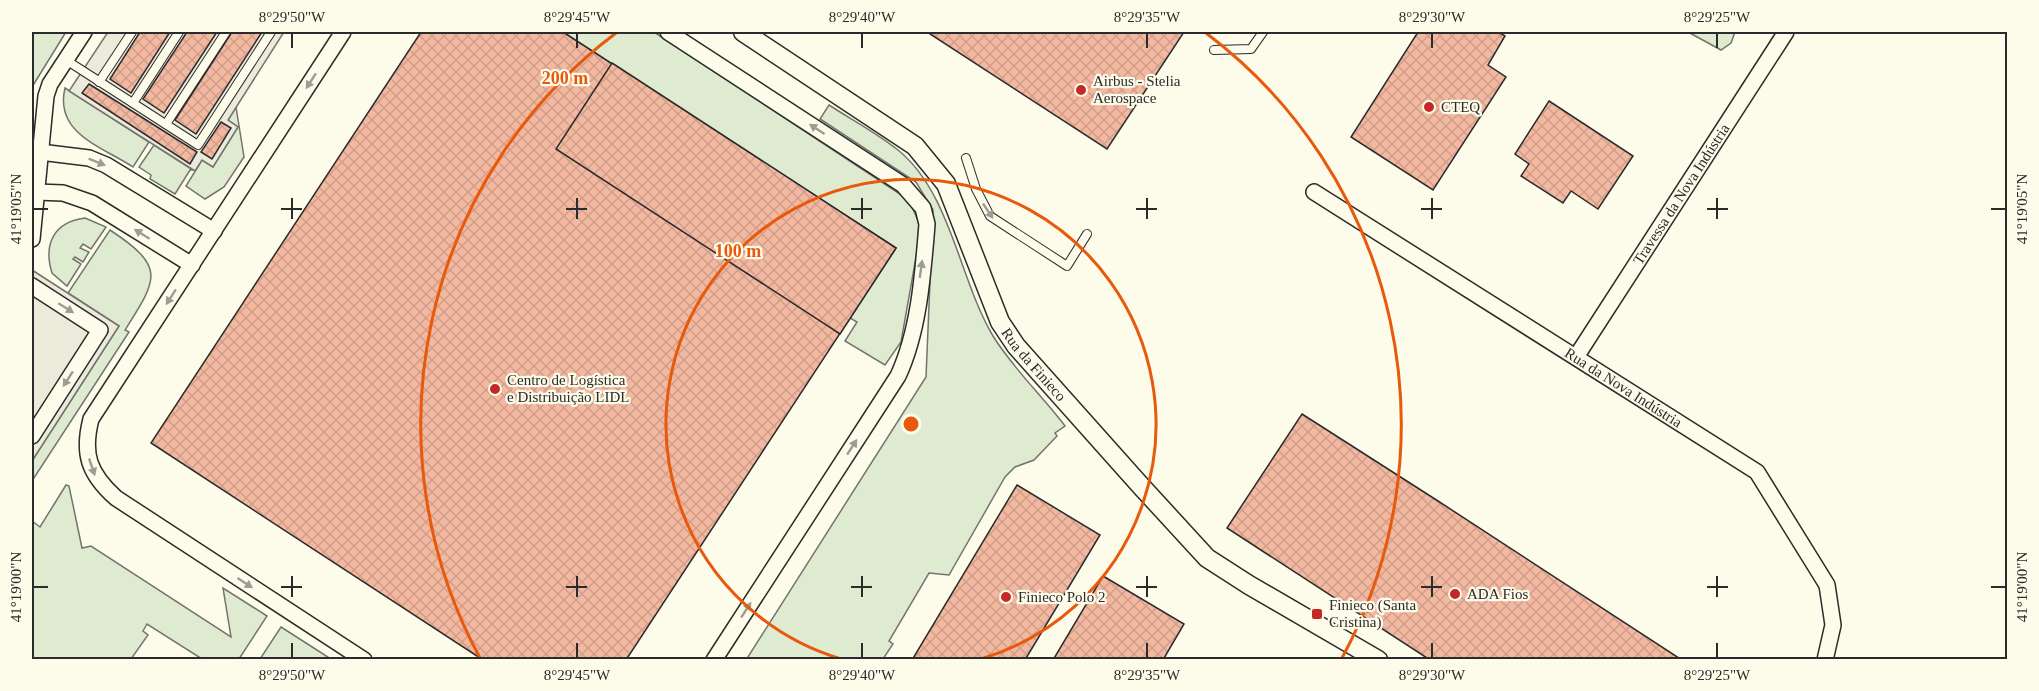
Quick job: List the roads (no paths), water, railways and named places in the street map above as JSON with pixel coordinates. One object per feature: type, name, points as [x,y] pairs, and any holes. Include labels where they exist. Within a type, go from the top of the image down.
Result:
[{"type":"street","points":[[32,238],[46,96],[50,84],[84,32]]},
{"type":"street","points":[[343,32],[91,419],[86,437],[91,469],[98,482],[116,498],[364,660]]},
{"type":"street","points":[[668,32],[903,185],[923,208],[927,224],[913,332],[908,355],[898,376],[714,660]]},
{"type":"street","name":"Rua da Finieco","points":[[743,32],[915,146],[931,164],[946,184],[985,290],[1005,330],[1053,388],[1207,558],[1378,660]]},
{"type":"street","name":"Travessa da Nova Indústria","points":[[1576,357],[1786,32]]},
{"type":"street","points":[[40,152],[89,158],[106,165],[214,231]]},
{"type":"street","points":[[36,192],[63,193],[92,203],[192,265]]},
{"type":"street","name":"Rua da Nova Indústria","points":[[1314,192],[1757,472],[1827,585],[1833,625],[1825,660]]},
{"type":"street","points":[[32,286],[100,330],[32,436]]},
{"type":"lane","points":[[99,82],[132,32]]},
{"type":"lane","points":[[133,103],[179,32]]},
{"type":"lane","points":[[166,124],[225,32]]},
{"type":"lane","points":[[66,60],[198,145],[271,32]]},
{"type":"lane","points":[[1214,50],[1251,49],[1263,32]]},
{"type":"lane","points":[[966,158],[976,189],[990,216],[1067,266],[1087,234]]},
{"type":"place","name":"Airbus - Stelia Aerospace","points":[[1081,90]]},
{"type":"place","name":"CTEQ","points":[[1429,107]]},
{"type":"place","name":"Centro de Logística e Distribuição LIDL","points":[[495,389]]},
{"type":"place","name":"ADA Fios","points":[[1455,594]]},
{"type":"place","name":"Finieco Polo 2","points":[[1006,597]]},
{"type":"place","name":"Finieco (Santa Cristina)","points":[[1317,614]]}]
